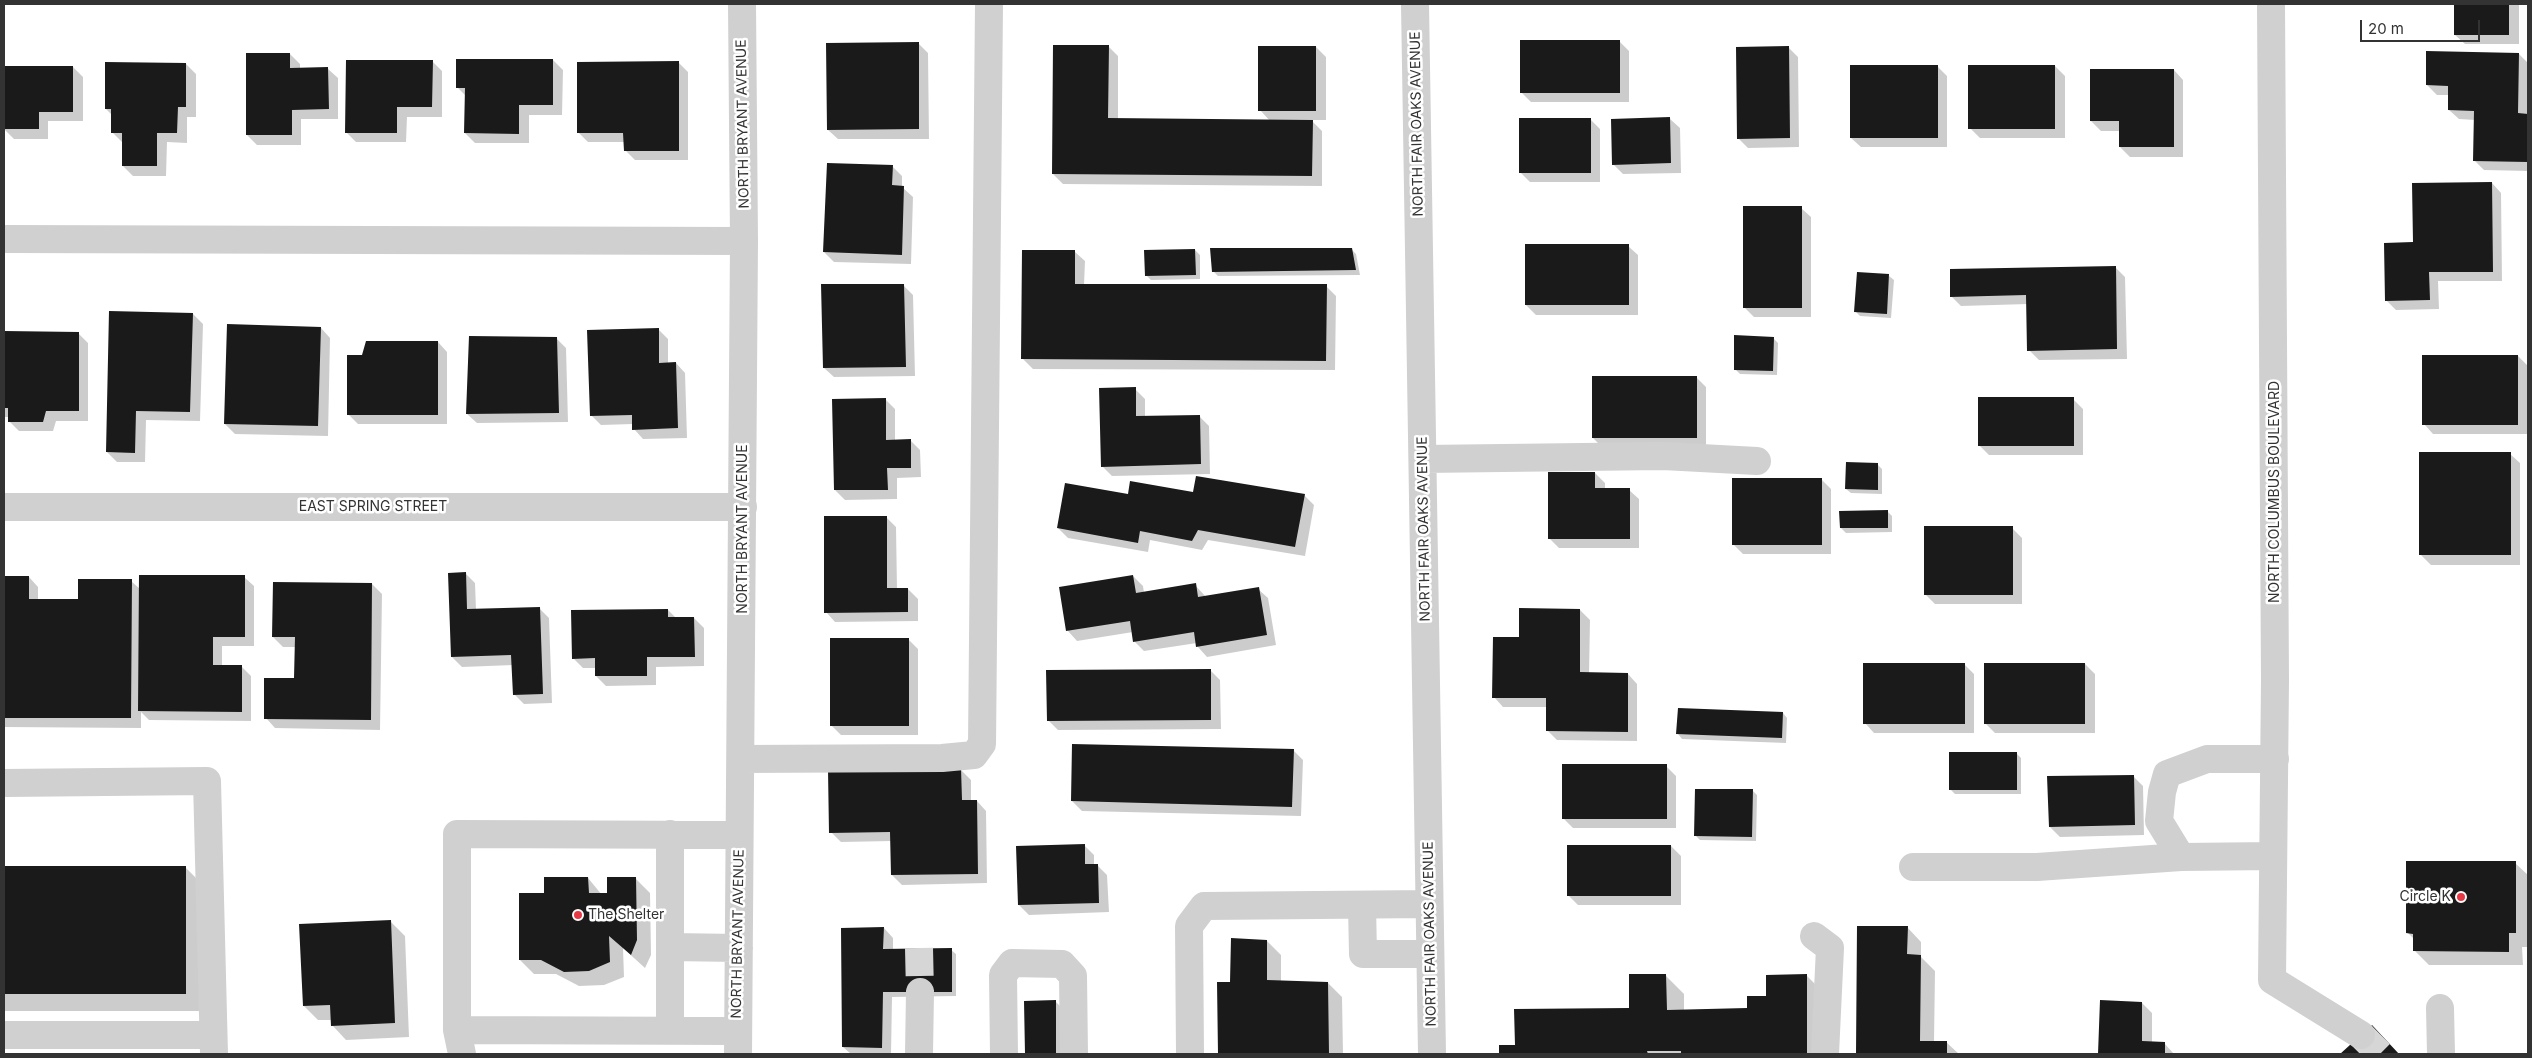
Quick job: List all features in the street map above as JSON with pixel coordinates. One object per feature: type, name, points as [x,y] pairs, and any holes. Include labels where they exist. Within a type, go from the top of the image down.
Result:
[{"type":"street","name":"NORTH BRYANT AVENUE","points":[[738,1043],[743,507],[744,241],[742,4]]},
{"type":"street","points":[[741,759],[942,758],[974,755],[982,744],[989,4]]},
{"type":"street","name":"NORTH FAIR OAKS AVENUE","points":[[1415,4],[1432,1054]]},
{"type":"street","name":"NORTH COLUMBUS BOULEVARD","points":[[2271,4],[2275,759],[2272,980],[2361,1035]]},
{"type":"street","points":[[4,239],[744,241]]},
{"type":"street","points":[[1422,459],[1663,456],[1756,461]]},
{"type":"street","name":"EAST SPRING STREET","points":[[4,507],[743,507]]},
{"type":"street","points":[[2181,857],[2159,821],[2162,792],[2167,774],[2207,759],[2275,759]]},
{"type":"street","points":[[4,783],[208,781],[213,1045],[4,1035]]},
{"type":"street","points":[[738,1043],[670,1030],[460,1042],[457,834],[739,835]]},
{"type":"street","points":[[670,834],[670,1030]]},
{"type":"street","points":[[1913,867],[2037,867],[2181,857],[2274,856]]},
{"type":"street","points":[[1190,1054],[1189,926],[1204,906],[1429,904]]},
{"type":"street","points":[[1362,905],[1363,954],[1430,954]]},
{"type":"street","points":[[1814,936],[1830,948],[1825,1054]]},
{"type":"street","points":[[670,947],[739,948]]},
{"type":"street","points":[[1004,1054],[1003,975],[1012,963],[1062,964],[1073,976],[1074,1054]]},
{"type":"street","points":[[919,1054],[920,992]]},
{"type":"street","points":[[2440,1008],[2441,1054]]},
{"type":"building","points":[[2454,4],[2509,4],[2509,35],[2454,35]]},
{"type":"building","points":[[1520,40],[1620,40],[1620,93],[1520,93]]},
{"type":"building","points":[[919,42],[919,129],[827,130],[826,43]]},
{"type":"building","points":[[1053,45],[1109,45],[1108,118],[1313,120],[1312,176],[1052,174]]},
{"type":"building","points":[[1258,46],[1316,46],[1316,111],[1258,111]]},
{"type":"building","points":[[1789,46],[1790,138],[1737,139],[1736,47]]},
{"type":"building","points":[[2426,51],[2519,53],[2518,113],[2528,114],[2528,162],[2473,161],[2474,111],[2448,110],[2448,86],[2426,85]]},
{"type":"building","points":[[246,53],[290,53],[290,68],[328,67],[329,109],[292,110],[292,135],[246,135]]},
{"type":"building","points":[[456,59],[553,59],[553,105],[519,105],[519,134],[464,133],[465,88],[456,88]]},
{"type":"building","points":[[346,60],[433,60],[432,107],[397,107],[397,133],[345,133]]},
{"type":"building","points":[[679,61],[679,151],[624,151],[623,133],[577,133],[577,62]]},
{"type":"building","points":[[105,62],[186,63],[186,107],[178,107],[177,133],[157,133],[157,166],[122,166],[122,133],[111,133],[111,109],[105,109]]},
{"type":"building","points":[[1850,65],[1938,65],[1938,138],[1850,138]]},
{"type":"building","points":[[1968,65],[2055,65],[2055,129],[1968,129]]},
{"type":"building","points":[[4,66],[73,66],[73,112],[39,112],[39,129],[4,129]]},
{"type":"building","points":[[2090,69],[2174,69],[2174,147],[2119,147],[2119,121],[2090,121]]},
{"type":"building","points":[[1670,117],[1671,163],[1612,165],[1611,119]]},
{"type":"building","points":[[1519,118],[1591,118],[1591,173],[1519,173]]},
{"type":"building","points":[[827,163],[893,165],[892,185],[904,186],[902,255],[823,252]]},
{"type":"building","points":[[2492,182],[2493,272],[2429,272],[2430,300],[2385,301],[2384,243],[2413,242],[2412,183]]},
{"type":"building","points":[[1743,206],[1802,206],[1802,308],[1743,308]]},
{"type":"building","points":[[1525,244],[1629,244],[1629,305],[1525,305]]},
{"type":"building","points":[[1210,248],[1352,248],[1356,270],[1212,272]]},
{"type":"building","points":[[1195,249],[1196,275],[1145,276],[1144,250]]},
{"type":"building","points":[[1022,250],[1075,250],[1075,284],[1327,284],[1326,361],[1021,359]]},
{"type":"building","points":[[2116,266],[2117,349],[2027,351],[2026,295],[1950,297],[1950,269]]},
{"type":"building","points":[[1857,272],[1889,274],[1887,314],[1854,312]]},
{"type":"building","points":[[821,284],[904,284],[906,367],[823,368]]},
{"type":"building","points":[[109,311],[193,313],[190,412],[136,411],[135,453],[106,452]]},
{"type":"building","points":[[227,324],[321,327],[318,426],[224,424]]},
{"type":"building","points":[[659,328],[659,363],[676,362],[678,428],[632,430],[632,415],[590,416],[587,330]]},
{"type":"building","points":[[4,331],[79,332],[79,411],[46,411],[43,422],[8,422],[8,408],[4,408]]},
{"type":"building","points":[[1734,335],[1774,337],[1773,371],[1734,370]]},
{"type":"building","points":[[469,336],[557,337],[559,413],[466,414]]},
{"type":"building","points":[[366,341],[438,341],[438,415],[347,415],[347,355],[362,355]]},
{"type":"building","points":[[2422,355],[2518,355],[2518,425],[2422,425]]},
{"type":"building","points":[[1592,376],[1697,376],[1697,438],[1592,438]]},
{"type":"building","points":[[1136,387],[1136,416],[1200,415],[1201,464],[1101,467],[1099,388]]},
{"type":"building","points":[[1978,397],[2074,397],[2074,446],[1978,446]]},
{"type":"building","points":[[886,398],[886,440],[911,439],[911,468],[887,468],[888,490],[834,490],[832,399]]},
{"type":"building","points":[[2419,452],[2511,452],[2511,555],[2419,555]]},
{"type":"building","points":[[1846,462],[1878,463],[1878,490],[1845,489]]},
{"type":"building","points":[[1548,472],[1595,472],[1595,488],[1630,488],[1630,539],[1548,539]]},
{"type":"building","points":[[1196,476],[1305,494],[1295,547],[1198,530],[1192,541],[1140,531],[1138,543],[1057,528],[1065,483],[1128,494],[1130,481],[1193,492]]},
{"type":"building","points":[[1732,478],[1822,478],[1822,545],[1732,545]]},
{"type":"building","points":[[1888,510],[1888,528],[1840,528],[1839,511]]},
{"type":"building","points":[[824,516],[887,516],[887,588],[908,588],[908,612],[824,613]]},
{"type":"building","points":[[1924,526],[2013,526],[2013,595],[1924,595]]},
{"type":"building","points":[[466,572],[467,609],[540,607],[543,694],[513,695],[511,655],[451,657],[448,573]]},
{"type":"building","points":[[139,575],[245,575],[245,637],[213,637],[213,665],[242,665],[242,712],[138,711]]},
{"type":"building","points":[[1133,575],[1136,593],[1196,583],[1198,597],[1259,587],[1267,635],[1196,647],[1194,632],[1133,642],[1130,621],[1066,631],[1059,587]]},
{"type":"building","points":[[4,576],[29,576],[29,599],[78,599],[78,579],[132,579],[131,718],[4,718]]},
{"type":"building","points":[[273,582],[372,583],[371,720],[264,719],[264,678],[294,678],[295,637],[272,637]]},
{"type":"building","points":[[1519,608],[1580,609],[1580,672],[1628,673],[1628,732],[1546,731],[1546,698],[1492,698],[1493,637],[1519,637]]},
{"type":"building","points":[[668,609],[668,617],[694,617],[695,657],[647,657],[647,676],[595,676],[595,658],[572,659],[571,610]]},
{"type":"building","points":[[830,638],[909,638],[909,726],[830,726]]},
{"type":"building","points":[[1863,663],[1965,663],[1965,724],[1863,724]]},
{"type":"building","points":[[1984,663],[2085,663],[2085,724],[1984,724]]},
{"type":"building","points":[[1211,669],[1211,720],[1047,721],[1046,670]]},
{"type":"building","points":[[1678,708],[1783,712],[1782,738],[1676,734]]},
{"type":"building","points":[[1072,744],[1294,749],[1292,807],[1071,801]]},
{"type":"building","points":[[1949,752],[2017,752],[2017,790],[1949,790]]},
{"type":"building","points":[[1562,764],[1667,764],[1667,819],[1562,819]]},
{"type":"building","points":[[961,768],[962,800],[977,800],[978,874],[891,875],[890,832],[829,833],[828,770]]},
{"type":"building","points":[[2134,775],[2135,825],[2049,827],[2047,776]]},
{"type":"building","points":[[1695,789],[1753,789],[1752,837],[1694,836]]},
{"type":"building","points":[[1085,844],[1085,864],[1098,864],[1099,903],[1018,905],[1016,846]]},
{"type":"building","points":[[1567,845],[1671,845],[1671,896],[1567,896]]},
{"type":"building","name":"Circle K","points":[[2406,861],[2516,861],[2516,933],[2509,933],[2509,952],[2413,951],[2413,934],[2406,933]]},
{"type":"building","points":[[4,866],[186,866],[186,994],[4,994]]},
{"type":"building","name":"The Shelter","points":[[544,877],[588,877],[589,893],[607,893],[607,877],[636,877],[637,940],[631,955],[609,936],[610,962],[589,971],[564,972],[541,960],[519,960],[519,893],[544,893]]},
{"type":"building","points":[[391,920],[395,1023],[331,1026],[330,1005],[303,1006],[299,924]]},
{"type":"building","points":[[1857,926],[1908,926],[1907,954],[1921,955],[1920,1041],[1947,1041],[1947,1054],[1856,1054]]},
{"type":"building","points":[[884,927],[883,949],[952,948],[952,992],[883,992],[882,1048],[842,1047],[841,928]]},
{"type":"building","points":[[1231,938],[1267,940],[1267,980],[1328,982],[1329,1054],[1218,1054],[1217,982],[1230,982]]},
{"type":"building","points":[[1629,974],[1666,974],[1667,1010],[1747,1008],[1747,996],[1766,996],[1766,975],[1807,974],[1807,1054],[1681,1054],[1681,1051],[1647,1051],[1648,1054],[1499,1054],[1499,1045],[1515,1045],[1514,1009],[1629,1008]]},
{"type":"building","points":[[1056,1000],[1056,1054],[1025,1054],[1024,1001]]},
{"type":"building","points":[[2100,1000],[2142,1002],[2142,1041],[2165,1042],[2165,1054],[2098,1054]]},
{"type":"building","points":[[2372,1025],[2399,1054],[2340,1054]]},
{"type":"tunnel","points":[[919,948],[920,992]]},
{"type":"tunnel","points":[[2361,1035],[2380,1054]]},
{"type":"place","name":"Circle K","points":[[2461,897]]},
{"type":"place","name":"The Shelter","points":[[578,915]]}]
